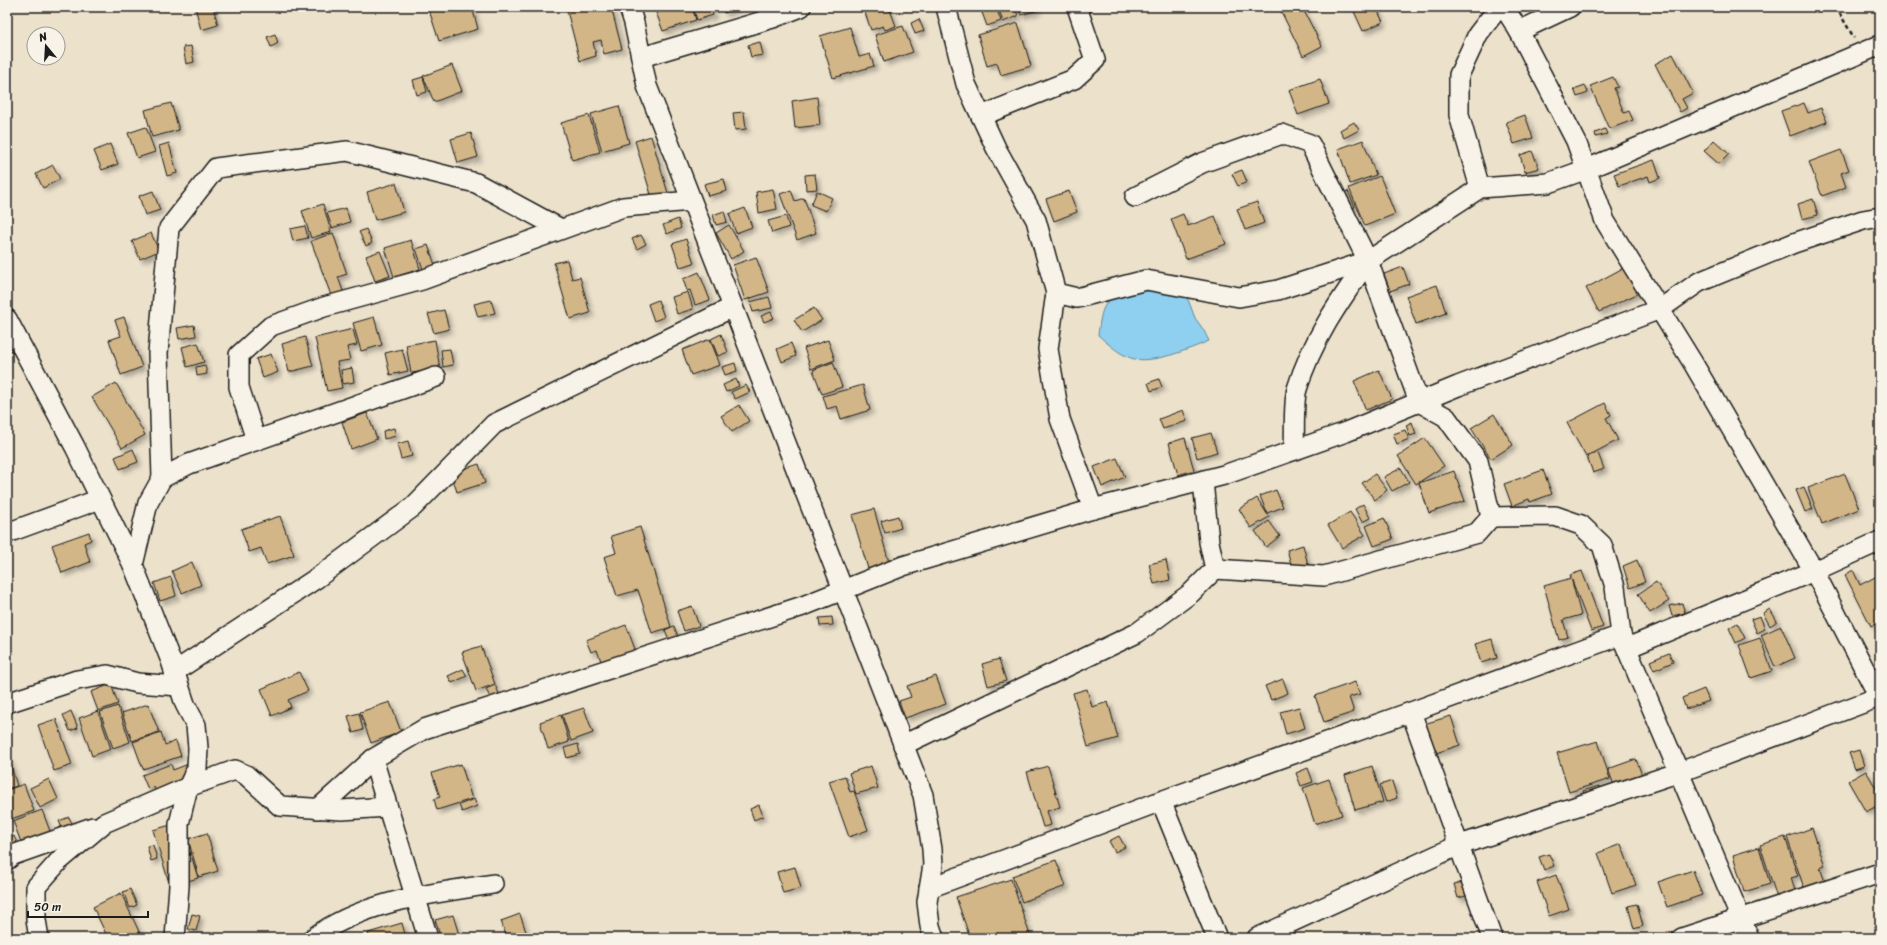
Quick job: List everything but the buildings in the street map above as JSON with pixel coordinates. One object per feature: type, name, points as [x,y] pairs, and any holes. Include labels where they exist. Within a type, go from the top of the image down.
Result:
[{"type":"street","points":[[628,7],[634,23],[647,86],[923,795],[932,848],[933,864],[927,902],[930,926],[934,938]]},
{"type":"street","points":[[642,57],[773,18],[801,7]]},
{"type":"street","points":[[946,7],[966,84],[996,148],[1036,220],[1056,293],[1048,349],[1060,419],[1093,509]]},
{"type":"street","points":[[981,116],[1074,79],[1095,60],[1077,7]]},
{"type":"street","points":[[1480,188],[1459,115],[1459,76],[1478,34],[1499,7]]},
{"type":"street","points":[[1257,938],[1457,846],[1680,772],[1879,698],[1814,571],[1660,309],[1605,221],[1576,141],[1519,31],[1504,7]]},
{"type":"street","points":[[1519,31],[1570,7]]},
{"type":"street","points":[[1056,293],[1077,298],[1146,280],[1239,297],[1278,290],[1368,261],[1480,188],[1548,183],[1587,169],[1880,45]]},
{"type":"street","points":[[1135,197],[1202,164],[1282,134],[1310,144],[1368,261],[1419,402],[1446,417],[1478,461],[1491,517]]},
{"type":"street","points":[[134,565],[148,503],[162,478],[158,353],[169,228],[216,168],[347,151],[476,182],[561,229]]},
{"type":"street","points":[[256,440],[239,387],[240,355],[271,326],[324,307],[422,280],[622,207],[691,201]]},
{"type":"street","points":[[318,809],[373,759],[424,729],[802,606],[902,566],[1093,509],[1203,481],[1346,432],[1419,402],[1660,309],[1699,282],[1794,243],[1863,220],[1880,217]]},
{"type":"street","points":[[1294,450],[1297,390],[1312,352],[1334,309],[1368,261]]},
{"type":"street","points":[[7,703],[77,680],[107,676],[137,683],[177,679],[413,507],[494,424],[733,307]]},
{"type":"street","points":[[7,319],[75,447],[134,565],[196,725],[198,768],[188,786],[179,824],[179,886],[175,938]]},
{"type":"street","points":[[162,478],[190,464],[436,377]]},
{"type":"street","points":[[1203,481],[1209,542],[1215,569]]},
{"type":"street","points":[[7,533],[100,499]]},
{"type":"street","points":[[903,745],[1137,633],[1191,593],[1215,569],[1324,576],[1477,532],[1491,517],[1555,516],[1581,525],[1602,545],[1615,587],[1624,642],[1749,938]]},
{"type":"street","points":[[929,888],[1162,801],[1411,712],[1624,642],[1814,571],[1880,540]]},
{"type":"street","points":[[1411,712],[1457,846],[1492,938]]},
{"type":"street","points":[[373,759],[414,897],[428,938]]},
{"type":"street","points":[[7,860],[13,855],[104,824],[188,786],[235,770],[246,775],[280,806],[342,810],[387,807]]},
{"type":"street","points":[[1162,801],[1217,938]]},
{"type":"street","points":[[39,938],[36,920],[36,887],[59,861],[104,824]]},
{"type":"street","points":[[1682,938],[1880,873]]},
{"type":"street","points":[[313,938],[354,913],[414,897],[493,884]]},
{"type":"path","points":[[1836,7],[1862,52]]},
{"type":"water","points":[[1130,288],[1184,289],[1195,318],[1209,341],[1159,358],[1139,360],[1127,356],[1109,345],[1098,335],[1102,311],[1109,301]]}]
